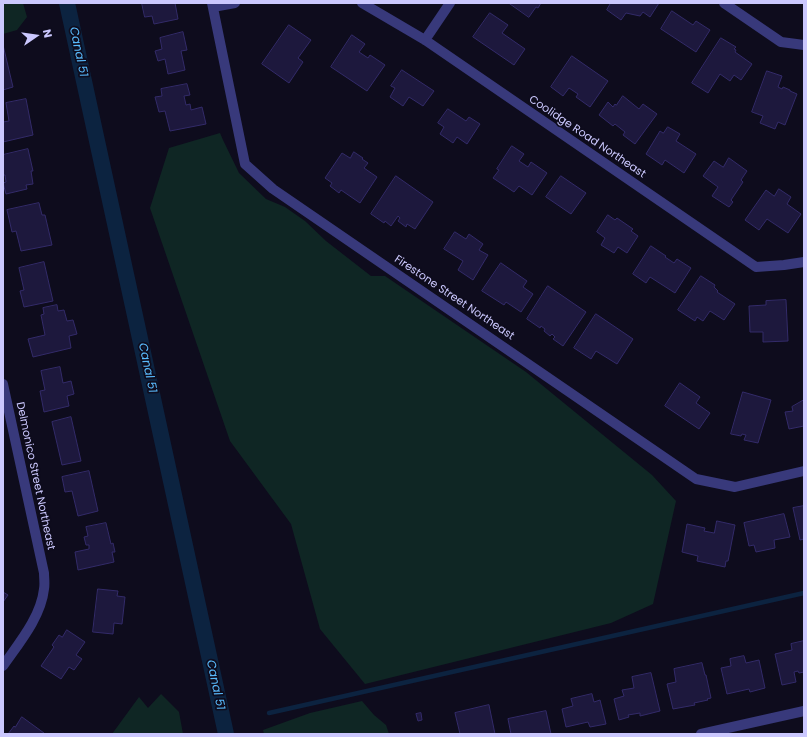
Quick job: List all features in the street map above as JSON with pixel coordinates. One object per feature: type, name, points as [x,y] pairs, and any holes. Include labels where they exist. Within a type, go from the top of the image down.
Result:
[{"type":"street","points":[[213,5],[235,3]]},
{"type":"street","name":"Coolidge Road Northeast","points":[[362,3],[425,40],[756,267],[804,262]]},
{"type":"street","points":[[425,40],[450,3]]},
{"type":"street","points":[[724,3],[781,42],[804,45]]},
{"type":"street","name":"Firestone Street Northeast","points":[[213,5],[245,164],[273,189],[696,478],[735,487],[804,471]]},
{"type":"street","name":"Delmonico Street Northeast","points":[[3,384],[4,398],[44,573],[44,589],[41,605],[33,622],[3,666]]},
{"type":"street","points":[[701,734],[804,711]]},
{"type":"green space","points":[[3,3],[23,3],[27,17],[17,30],[3,34]]},
{"type":"green space","points":[[220,133],[239,173],[266,199],[285,207],[305,221],[326,241],[371,276],[385,276],[526,372],[652,475],[676,501],[653,604],[611,623],[365,684],[320,629],[291,524],[230,441],[150,208],[169,148]]},
{"type":"green space","points":[[161,694],[179,712],[183,734],[112,734],[139,697],[148,708]]},
{"type":"green space","points":[[362,701],[374,715],[386,725],[389,734],[264,734],[263,730],[310,713]]},
{"type":"building","points":[[142,3],[175,3],[178,19],[154,24],[152,16],[145,17]]},
{"type":"building","points":[[509,3],[541,3],[529,17]]},
{"type":"building","points":[[611,3],[659,3],[650,17],[643,12],[640,16],[626,13],[621,20],[607,10]]},
{"type":"building","points":[[672,11],[693,25],[696,21],[710,30],[696,52],[661,29]]},
{"type":"building","points":[[490,13],[508,25],[502,33],[525,49],[514,65],[473,37]]},
{"type":"building","points":[[289,25],[311,40],[298,58],[303,62],[289,83],[262,64]]},
{"type":"building","points":[[183,32],[187,50],[181,51],[185,70],[168,74],[165,59],[158,61],[155,51],[162,49],[160,38]]},
{"type":"building","points":[[352,35],[365,44],[359,52],[368,58],[370,55],[385,65],[367,91],[331,67]]},
{"type":"building","points":[[721,38],[736,47],[734,49],[736,50],[735,52],[752,64],[741,80],[734,75],[730,81],[720,74],[708,93],[692,83]]},
{"type":"building","points":[[3,45],[13,87],[3,90]]},
{"type":"building","points":[[572,56],[608,81],[590,107],[576,97],[578,94],[569,88],[563,96],[551,87]]},
{"type":"building","points":[[402,70],[434,91],[423,106],[409,97],[403,106],[390,97],[395,88],[391,86]]},
{"type":"building","points":[[767,71],[782,76],[778,87],[782,89],[783,87],[797,94],[785,125],[778,122],[775,129],[760,123],[763,116],[752,112]]},
{"type":"building","points":[[187,84],[190,95],[184,96],[186,105],[190,104],[191,110],[202,107],[206,124],[170,131],[165,111],[159,112],[155,97],[162,96],[161,89]]},
{"type":"building","points":[[623,96],[639,109],[643,104],[657,114],[635,144],[623,135],[625,132],[615,124],[613,126],[599,115],[608,102],[613,107]]},
{"type":"building","points":[[26,99],[33,135],[3,142],[3,122],[9,121],[6,103]]},
{"type":"building","points":[[448,109],[466,121],[469,117],[480,124],[467,144],[457,137],[453,143],[440,134],[444,127],[438,123]]},
{"type":"building","points":[[668,127],[680,134],[676,141],[696,154],[684,173],[665,160],[662,165],[646,154],[660,131],[663,133]]},
{"type":"building","points":[[512,146],[524,154],[519,161],[528,167],[531,162],[547,173],[532,195],[519,186],[514,192],[493,178]]},
{"type":"building","points":[[28,149],[33,171],[31,171],[33,184],[26,185],[27,189],[6,194],[3,183],[6,182],[5,175],[3,175],[3,155]]},
{"type":"building","points":[[354,152],[368,163],[364,168],[377,177],[360,203],[341,190],[339,193],[330,186],[332,183],[325,178],[342,153],[350,158]]},
{"type":"building","points":[[729,158],[747,171],[741,180],[743,182],[731,200],[733,202],[729,207],[712,196],[718,187],[703,176],[714,161],[723,167]]},
{"type":"building","points":[[396,176],[433,202],[415,229],[407,224],[406,227],[398,221],[400,218],[398,216],[391,226],[385,221],[384,223],[371,214]]},
{"type":"building","points":[[561,176],[586,193],[571,214],[546,197]]},
{"type":"building","points":[[779,189],[791,197],[787,204],[801,214],[788,233],[767,219],[759,230],[745,220],[766,190],[774,196]]},
{"type":"building","points":[[39,203],[42,215],[45,215],[52,245],[21,251],[16,231],[12,232],[7,210]]},
{"type":"building","points":[[608,215],[615,220],[617,218],[633,229],[631,231],[638,236],[627,253],[618,247],[614,253],[601,245],[605,238],[597,232]]},
{"type":"building","points":[[455,232],[466,239],[469,234],[483,244],[479,250],[488,255],[473,280],[458,270],[463,261],[444,249]]},
{"type":"building","points":[[651,246],[674,263],[677,259],[691,268],[675,293],[650,277],[646,283],[633,274]]},
{"type":"building","points":[[44,262],[53,301],[24,307],[20,291],[24,290],[19,268]]},
{"type":"building","points":[[501,263],[527,281],[523,287],[533,294],[521,312],[506,302],[504,305],[482,291]]},
{"type":"building","points":[[701,276],[715,285],[714,287],[718,291],[717,292],[735,304],[724,320],[710,311],[703,321],[697,317],[695,321],[678,310]]},
{"type":"building","points":[[548,286],[586,312],[563,346],[553,339],[555,337],[552,334],[550,336],[541,326],[540,328],[527,319]]},
{"type":"building","points":[[786,300],[788,341],[763,342],[763,332],[750,332],[749,306],[766,305],[766,301]]},
{"type":"building","points":[[57,305],[58,311],[64,310],[67,321],[73,320],[77,334],[69,336],[71,348],[33,357],[28,339],[45,335],[41,315],[44,314],[43,308]]},
{"type":"building","points":[[596,314],[633,339],[617,364],[596,351],[591,359],[574,348]]},
{"type":"building","points":[[60,367],[63,383],[71,381],[74,394],[67,396],[69,406],[44,412],[40,391],[45,390],[41,371]]},
{"type":"building","points":[[680,383],[700,397],[696,403],[710,413],[699,429],[665,406]]},
{"type":"building","points":[[743,392],[771,400],[758,443],[744,440],[746,435],[742,434],[741,436],[731,434]]},
{"type":"building","points":[[804,400],[804,426],[789,429],[785,412],[793,411],[792,407]]},
{"type":"building","points":[[71,417],[81,461],[62,465],[52,422]]},
{"type":"building","points":[[89,471],[98,511],[78,516],[72,491],[65,492],[62,477]]},
{"type":"building","points":[[804,506],[804,539],[800,540],[793,508]]},
{"type":"building","points":[[784,514],[790,537],[774,540],[775,548],[756,552],[754,545],[749,546],[744,523]]},
{"type":"building","points":[[717,521],[735,525],[728,561],[726,561],[725,567],[697,561],[698,556],[682,552],[687,524],[705,528],[704,531],[714,533]]},
{"type":"building","points":[[106,523],[111,544],[113,543],[115,552],[112,552],[114,562],[78,570],[75,552],[89,549],[89,545],[86,545],[84,537],[88,536],[86,527]]},
{"type":"building","points":[[98,589],[118,591],[117,596],[125,597],[122,624],[114,623],[113,634],[93,632]]},
{"type":"building","points":[[3,592],[8,595],[3,602]]},
{"type":"building","points":[[67,630],[85,642],[76,655],[82,659],[74,670],[69,667],[61,679],[41,666],[54,647],[52,645],[59,635],[62,637]]},
{"type":"building","points":[[804,641],[804,672],[794,672],[796,682],[782,685],[775,654],[792,650],[791,644]]},
{"type":"building","points":[[744,656],[746,663],[759,660],[765,688],[750,692],[749,689],[727,694],[721,668],[731,666],[730,659]]},
{"type":"building","points":[[702,663],[711,698],[694,703],[695,705],[673,709],[667,684],[676,682],[674,669]]},
{"type":"building","points":[[651,673],[660,711],[640,716],[640,713],[628,715],[629,717],[619,720],[614,699],[624,696],[622,690],[634,688],[632,677]]},
{"type":"building","points":[[592,694],[594,702],[600,700],[606,724],[590,727],[588,722],[566,727],[562,709],[573,706],[571,699]]},
{"type":"building","points":[[489,705],[495,734],[460,734],[455,713]]},
{"type":"building","points":[[546,711],[551,734],[511,734],[508,719]]},
{"type":"building","points":[[421,713],[422,720],[418,721],[416,714]]},
{"type":"building","points":[[22,717],[44,733],[8,734]]},
{"type":"waterway","name":"Canal 51","points":[[67,3],[226,734]]},
{"type":"waterway","points":[[269,713],[804,593]]}]
